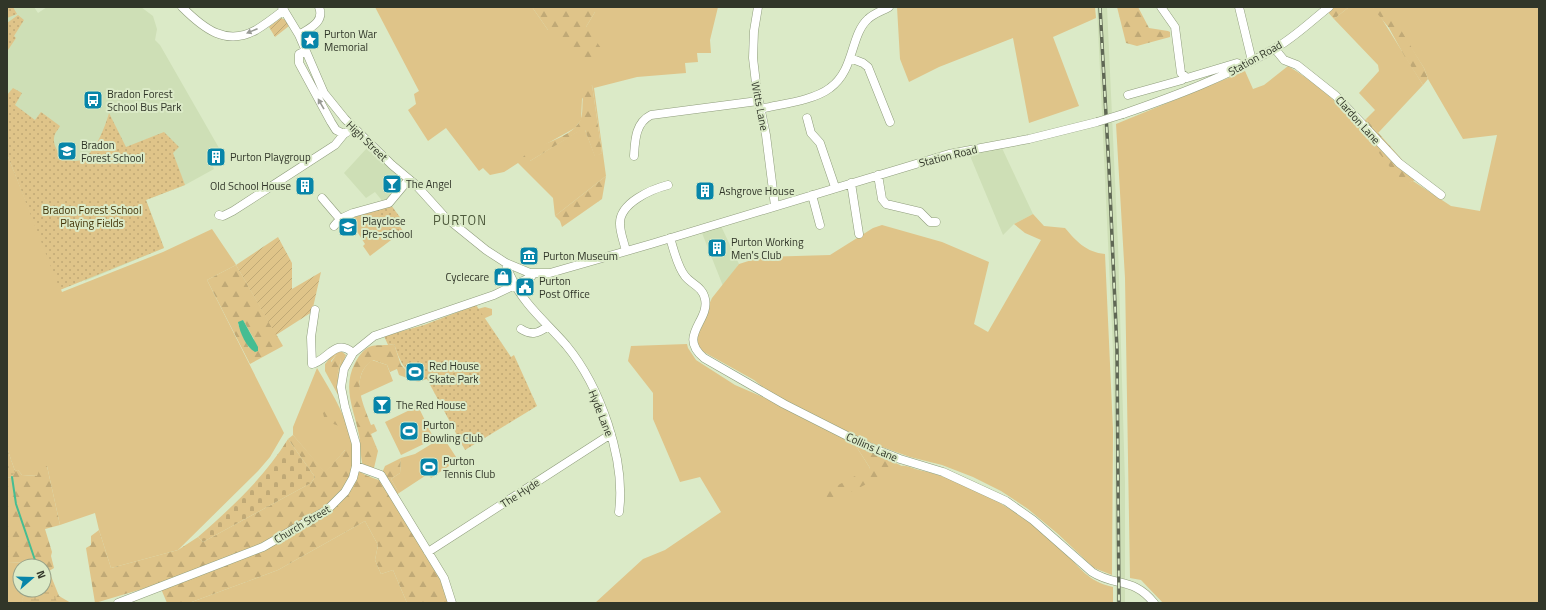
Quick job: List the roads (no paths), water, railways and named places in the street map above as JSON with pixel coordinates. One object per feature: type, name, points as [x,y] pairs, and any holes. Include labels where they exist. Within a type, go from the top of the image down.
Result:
[{"type":"street","points":[[182,7],[204,28],[227,36],[236,36],[254,31],[283,9]]},
{"type":"street","points":[[299,34],[319,20],[321,15],[319,7]]},
{"type":"street","name":"Witts Lane","points":[[758,7],[753,47],[758,101],[765,130],[775,206]]},
{"type":"street","points":[[760,109],[796,101],[828,90],[845,72],[865,22],[873,15],[889,7]]},
{"type":"street","points":[[1161,7],[1175,27],[1181,73],[1184,77]]},
{"type":"street","points":[[1239,7],[1252,61]]},
{"type":"street","name":"Station Road","points":[[550,273],[959,151],[1029,139],[1123,114],[1191,90],[1243,66],[1275,49],[1330,7]]},
{"type":"street","name":"High Street","points":[[283,9],[299,34],[324,93],[334,108],[354,128],[409,179],[451,223],[506,263],[533,274],[550,273]]},
{"type":"street","name":"Clardon Lane","points":[[1275,49],[1284,60],[1297,65],[1336,96],[1399,163],[1441,195]]},
{"type":"street","points":[[306,51],[299,54],[299,63],[336,130],[344,134]]},
{"type":"street","points":[[850,58],[863,63],[868,67],[890,122]]},
{"type":"street","points":[[1128,95],[1182,80],[1184,77],[1187,78],[1237,63],[1243,66]]},
{"type":"street","points":[[634,156],[638,130],[642,122],[648,116],[658,113],[758,101]]},
{"type":"street","points":[[806,118],[810,133],[820,143],[835,188]]},
{"type":"street","points":[[219,215],[225,215],[233,211],[335,145],[344,134],[354,128]]},
{"type":"street","points":[[878,175],[884,203],[893,207],[920,212],[930,222],[936,222]]},
{"type":"street","points":[[334,226],[340,219],[353,213],[390,203],[409,179]]},
{"type":"street","points":[[851,183],[859,234]]},
{"type":"street","points":[[626,251],[620,224],[622,214],[645,192],[668,185]]},
{"type":"street","points":[[812,195],[820,225]]},
{"type":"street","points":[[322,198],[340,219]]},
{"type":"street","name":"Collins Lane","points":[[670,238],[684,276],[701,290],[705,296],[704,311],[693,339],[695,349],[704,358],[784,404],[869,447],[900,459],[943,472],[1006,501],[1033,520],[1092,572],[1102,578],[1135,586],[1147,595],[1154,603]]},
{"type":"street","points":[[506,263],[515,286]]},
{"type":"street","name":"Church Street","points":[[118,603],[168,582],[245,555],[327,510],[342,496],[353,478],[356,466],[356,444],[342,391],[343,373],[353,353],[376,335],[460,308],[515,286],[533,274]]},
{"type":"street","name":"Hyde Lane","points":[[515,286],[526,304],[566,345],[580,365],[603,413],[611,434],[619,463],[621,487],[619,512]]},
{"type":"street","points":[[315,310],[311,337],[312,364],[340,347],[345,347],[353,353]]},
{"type":"street","points":[[521,330],[534,334],[547,327]]},
{"type":"street","name":"The Hyde","points":[[428,552],[611,434]]},
{"type":"street","points":[[356,466],[381,475],[444,578],[452,603]]},
{"type":"waterway","points":[[12,477],[16,504],[34,558]]},
{"type":"railway","points":[[1100,7],[1117,350],[1119,603]]},
{"type":"place","name":"Purton War Memorial","points":[[310,40]]},
{"type":"place","name":"Bradon Forest School Bus Park","points":[[93,100]]},
{"type":"place","name":"Bradon Forest School","points":[[67,151]]},
{"type":"place","name":"Purton Playgroup","points":[[216,157]]},
{"type":"place","name":"The Angel","points":[[392,184]]},
{"type":"place","name":"Old School House","points":[[305,186]]},
{"type":"place","name":"Ashgrove House","points":[[705,191]]},
{"type":"place","name":"Playclose Pre-school","points":[[348,227]]},
{"type":"place","name":"Purton Working Men's Club","points":[[717,248]]},
{"type":"place","name":"Purton Museum","points":[[529,256]]},
{"type":"place","name":"Cyclecare","points":[[503,277]]},
{"type":"place","name":"Purton Post Office","points":[[525,287]]},
{"type":"place","name":"Red House Skate Park","points":[[415,372]]},
{"type":"place","name":"The Red House","points":[[382,405]]},
{"type":"place","name":"Purton Bowling Club","points":[[409,431]]},
{"type":"place","name":"Purton Tennis Club","points":[[429,467]]},
{"type":"district","name":"PURTON","points":[[460,220]]},
{"type":"park label","name":"Bradon Forest School Playing Fields","points":[[92,216]]}]
